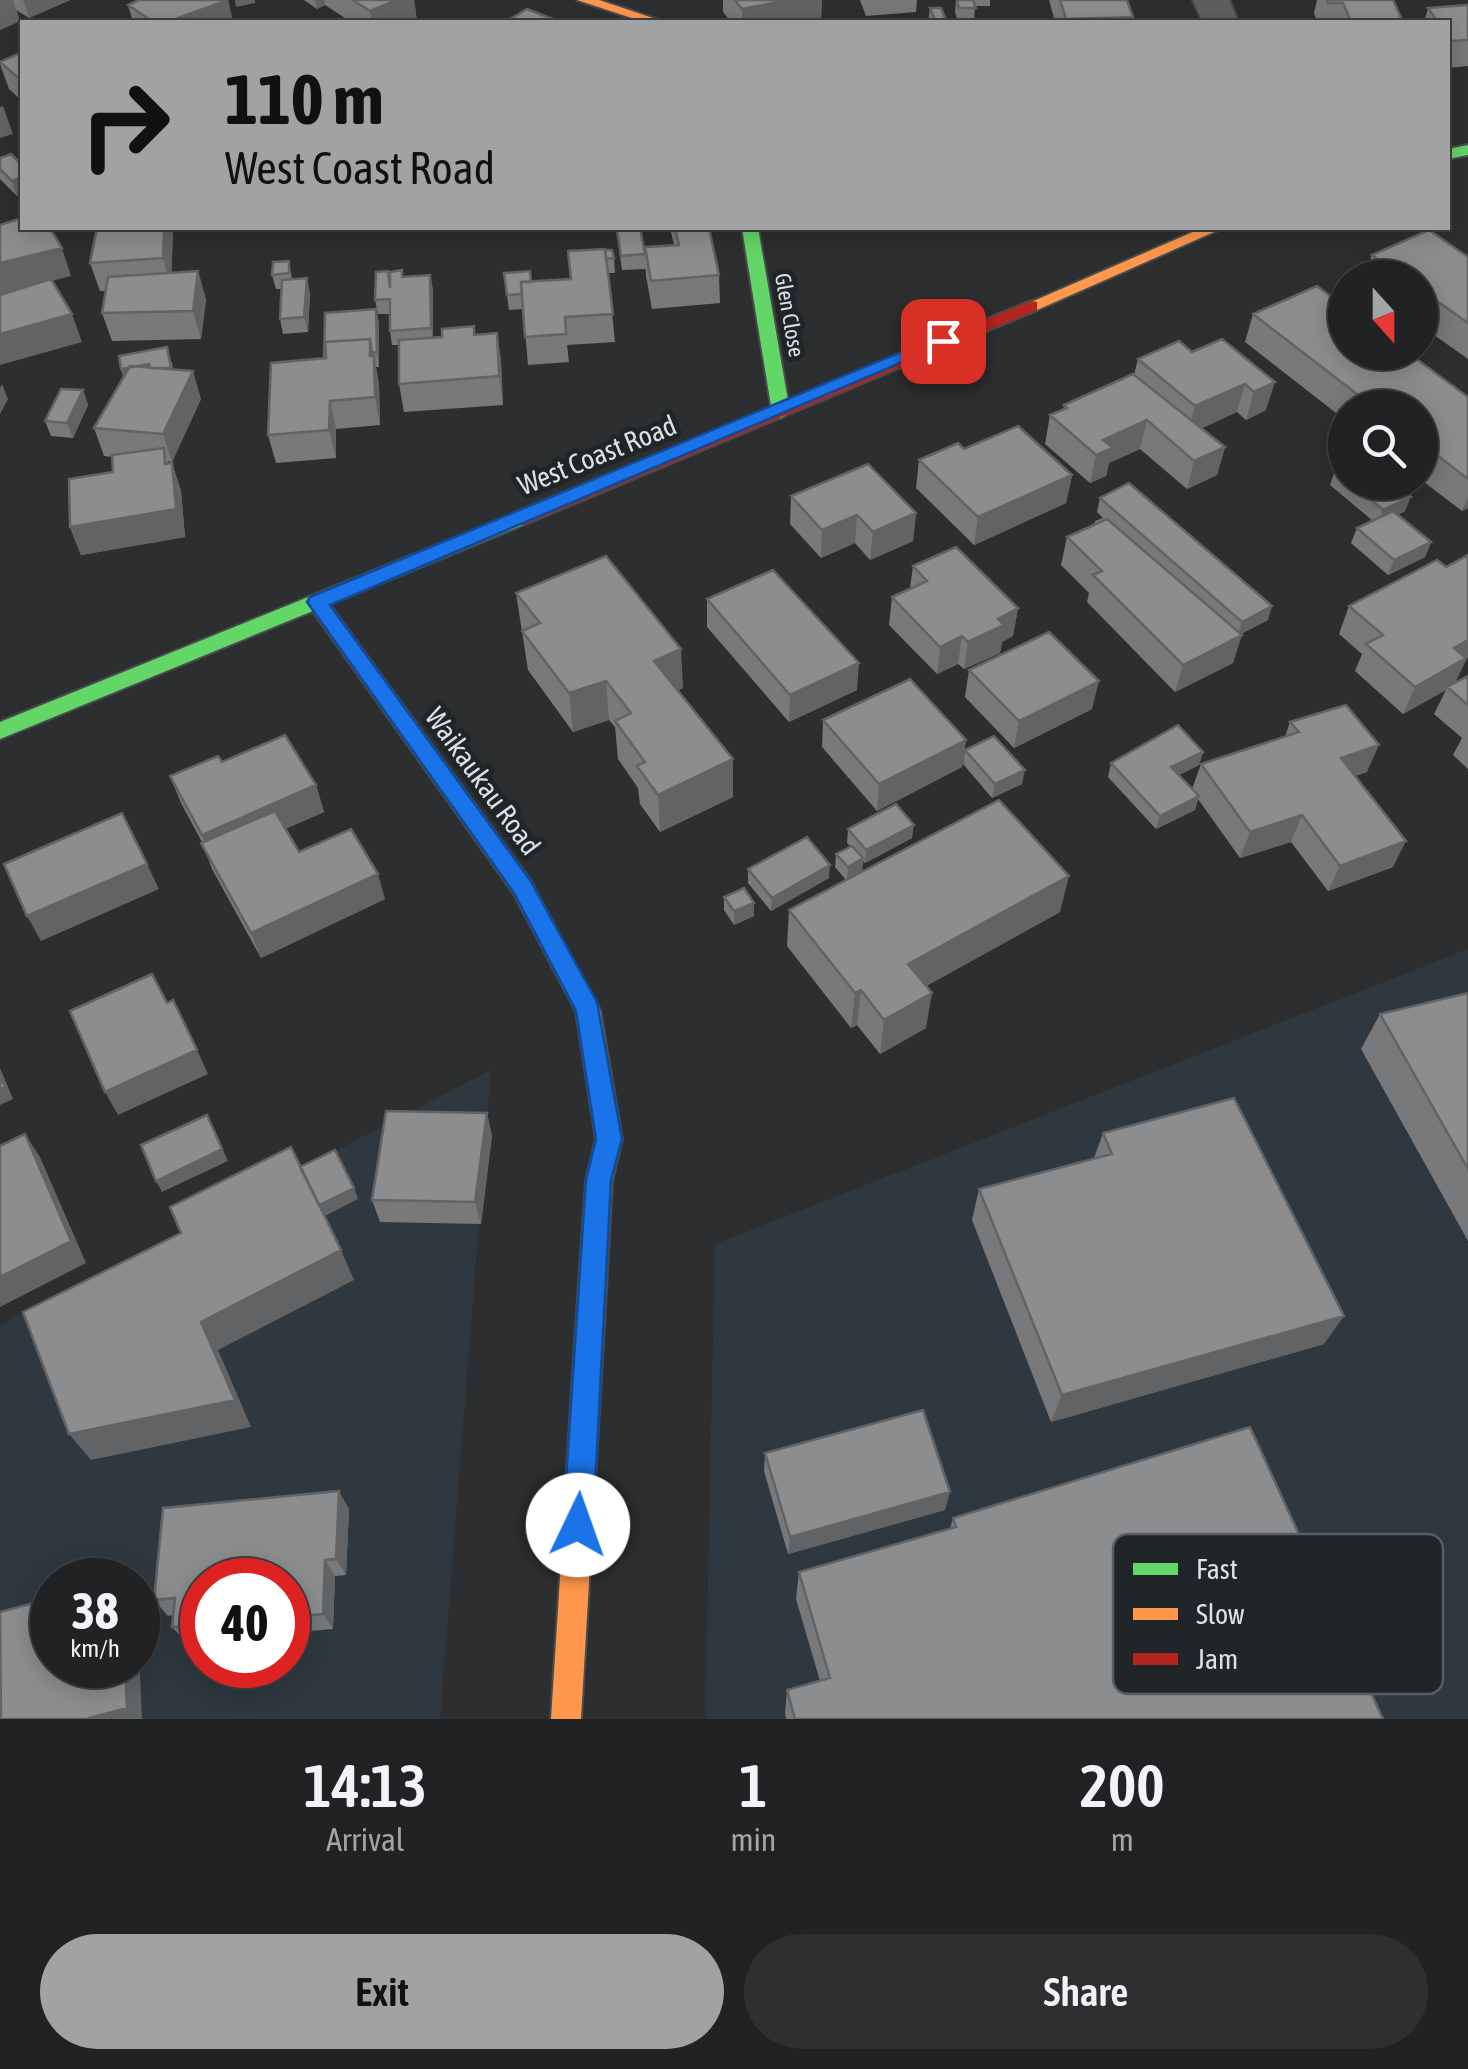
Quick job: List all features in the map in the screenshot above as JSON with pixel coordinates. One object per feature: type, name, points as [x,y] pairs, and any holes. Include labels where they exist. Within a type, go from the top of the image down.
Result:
[{"type":"street","points":[[584,0],[651,20]]},
{"type":"street","name":"Glen Close","points":[[750,230],[782,412]]},
{"type":"street","name":"West Coast Road","points":[[0,731],[782,412],[1210,230]]},
{"type":"street","name":"Waikaukau Road","points":[[317,602],[522,887],[588,1010],[609,1139],[598,1180],[566,1719]]},
{"type":"shaded area","points":[[1468,949],[1468,1719],[705,1719],[715,1244]]},
{"type":"shaded area","points":[[491,1070],[440,1719],[0,1719],[0,1325]]},
{"type":"building","points":[[139,0],[228,0],[173,20],[150,20],[128,5]]},
{"type":"building","points":[[353,0],[397,0],[370,11]]},
{"type":"building","points":[[735,0],[788,0],[742,9]]},
{"type":"building","points":[[957,0],[973,0],[976,8],[959,8]]},
{"type":"building","points":[[1060,0],[1127,0],[1133,17],[1066,19]]},
{"type":"building","points":[[1327,0],[1393,0],[1402,20],[1350,20],[1343,3]]},
{"type":"building","points":[[1468,5],[1468,40],[1451,41],[1450,20],[1437,20],[1428,8]]},
{"type":"building","points":[[930,8],[941,8],[946,20],[935,20]]},
{"type":"building","points":[[527,9],[556,20],[508,20]]},
{"type":"building","points":[[20,53],[20,79],[0,62]]},
{"type":"building","points":[[11,154],[20,163],[20,178],[12,181],[0,169],[0,158]]},
{"type":"building","points":[[20,219],[20,230],[51,230],[62,248],[0,263],[0,225]]},
{"type":"building","points":[[97,230],[164,230],[163,258],[90,263]]},
{"type":"building","points":[[617,230],[640,230],[645,254],[621,256]]},
{"type":"building","points":[[675,230],[709,230],[719,275],[651,281],[645,247],[679,245]]},
{"type":"building","points":[[1429,230],[1468,257],[1468,323],[1438,302],[1438,260],[1379,260],[1372,255]]},
{"type":"building","points":[[605,249],[613,314],[565,317],[566,334],[525,337],[521,282],[571,279],[568,251]]},
{"type":"building","points":[[605,250],[612,250],[614,258],[606,259]]},
{"type":"building","points":[[289,261],[289,273],[272,275],[273,262]]},
{"type":"building","points":[[402,270],[402,277],[430,275],[431,328],[390,331],[390,299],[375,300],[376,272],[388,271],[390,288],[390,272]]},
{"type":"building","points":[[198,271],[193,311],[102,313],[108,277]]},
{"type":"building","points":[[530,271],[531,282],[521,282],[522,294],[507,295],[504,273]]},
{"type":"building","points":[[307,278],[304,317],[280,319],[282,280]]},
{"type":"building","points":[[51,279],[72,314],[0,334],[0,295]]},
{"type":"building","points":[[1317,286],[1328,294],[1328,370],[1431,370],[1468,397],[1468,479],[1438,456],[1438,390],[1352,390],[1253,314]]},
{"type":"building","points":[[376,309],[377,352],[372,353],[370,339],[325,342],[324,357],[325,313]]},
{"type":"building","points":[[474,326],[474,335],[497,333],[499,376],[399,384],[399,340],[442,337],[442,329]]},
{"type":"building","points":[[370,339],[375,397],[330,401],[329,430],[268,435],[271,363],[326,358],[325,342]]},
{"type":"building","points":[[1222,339],[1275,382],[1254,392],[1245,384],[1195,406],[1138,359],[1179,341],[1192,352]]},
{"type":"building","points":[[167,347],[171,368],[150,368],[149,364],[121,369],[119,356]]},
{"type":"building","points":[[130,366],[193,371],[163,434],[94,428]]},
{"type":"building","points":[[1133,374],[1225,447],[1194,461],[1147,420],[1103,440],[1113,448],[1096,455],[1050,415]]},
{"type":"building","points":[[61,389],[83,390],[67,423],[45,421]]},
{"type":"building","points":[[1018,426],[1072,475],[978,517],[919,460],[958,443],[964,449]]},
{"type":"building","points":[[164,448],[165,464],[172,463],[176,509],[70,527],[69,479],[113,472],[112,455]]},
{"type":"building","points":[[868,464],[916,513],[873,532],[857,515],[822,530],[791,496]]},
{"type":"building","points":[[1129,483],[1272,606],[1242,622],[1100,498]]},
{"type":"building","points":[[1371,500],[1405,500],[1383,510]]},
{"type":"building","points":[[1393,511],[1431,542],[1394,560],[1357,528]]},
{"type":"building","points":[[1107,519],[1242,635],[1183,665],[1093,575],[1102,571],[1067,537]]},
{"type":"building","points":[[956,547],[1018,608],[998,619],[1004,625],[968,642],[962,636],[940,647],[892,597],[927,581],[913,566]]},
{"type":"building","points":[[1468,555],[1468,640],[1454,648],[1466,658],[1415,687],[1366,644],[1383,635],[1349,606],[1437,560],[1446,567]]},
{"type":"building","points":[[606,556],[681,649],[654,661],[733,759],[658,795],[637,766],[645,762],[615,721],[631,713],[606,681],[569,693],[522,631],[540,623],[516,593]]},
{"type":"building","points":[[773,570],[859,663],[790,695],[707,599]]},
{"type":"building","points":[[1049,632],[1099,681],[1019,721],[969,670]]},
{"type":"building","points":[[1468,676],[1468,705],[1447,687]]},
{"type":"building","points":[[910,679],[966,740],[879,784],[823,720]]},
{"type":"building","points":[[1346,705],[1379,745],[1341,758],[1406,841],[1340,866],[1302,815],[1250,832],[1201,764],[1299,732],[1290,722]]},
{"type":"building","points":[[1178,725],[1203,752],[1171,767],[1199,796],[1160,816],[1111,763]]},
{"type":"building","points":[[285,735],[316,785],[202,835],[170,776],[218,756],[222,762]]},
{"type":"building","points":[[994,736],[1025,770],[995,784],[965,750]]},
{"type":"building","points":[[999,800],[1069,876],[908,964],[932,993],[884,1020],[861,990],[855,993],[789,910]]},
{"type":"building","points":[[896,804],[914,825],[866,850],[848,829]]},
{"type":"building","points":[[275,811],[299,852],[351,829],[378,874],[251,933],[201,843]]},
{"type":"building","points":[[122,813],[147,864],[27,916],[4,864]]},
{"type":"building","points":[[807,837],[830,865],[772,898],[748,869]]},
{"type":"building","points":[[852,846],[863,858],[848,867],[836,854]]},
{"type":"building","points":[[744,888],[754,903],[734,911],[724,897]]},
{"type":"building","points":[[152,974],[167,1003],[173,1000],[197,1050],[105,1092],[70,1011]]},
{"type":"building","points":[[1468,993],[1468,1169],[1380,1014]]},
{"type":"building","points":[[1234,1098],[1344,1316],[1062,1395],[979,1189],[1112,1154],[1103,1133]]},
{"type":"building","points":[[386,1111],[487,1113],[475,1202],[372,1200]]},
{"type":"building","points":[[207,1115],[222,1149],[156,1181],[141,1145]]},
{"type":"building","points":[[25,1134],[71,1241],[0,1277],[0,1146]]},
{"type":"building","points":[[291,1147],[341,1250],[201,1322],[235,1400],[69,1434],[23,1312],[181,1233],[170,1207]]},
{"type":"building","points":[[335,1150],[354,1188],[319,1205],[300,1167]]},
{"type":"building","points":[[923,1410],[950,1492],[790,1537],[765,1453]]},
{"type":"building","points":[[1250,1427],[1299,1534],[1113,1534],[1113,1694],[1372,1694],[1383,1719],[795,1719],[787,1690],[830,1678],[799,1572],[956,1527],[953,1518]]},
{"type":"building","points":[[339,1491],[336,1559],[325,1560],[323,1614],[310,1615],[310,1558],[180,1558],[180,1626],[172,1627],[175,1598],[160,1599],[158,1558],[163,1508]]},
{"type":"building","points":[[30,1604],[30,1688],[126,1688],[127,1708],[86,1719],[1,1719],[0,1612]]},
{"type":"traffic: fast","points":[[1450,154],[1468,150]]},
{"type":"traffic: fast","points":[[750,230],[781,412]]},
{"type":"traffic: fast","points":[[0,731],[516,520]]},
{"type":"traffic: fast","points":[[564,966],[588,1010],[609,1139],[599,1181],[589,1343]]},
{"type":"traffic: slow","points":[[584,0],[651,20]]},
{"type":"traffic: slow","points":[[1031,306],[1210,230]]},
{"type":"traffic: slow","points":[[317,602],[522,887],[564,966]]},
{"type":"traffic: slow","points":[[566,1719],[589,1343]]},
{"type":"traffic: jam","points":[[516,520],[1031,306]]},
{"type":"route","points":[[578,1525],[598,1180],[609,1139],[588,1010],[522,887],[317,602],[782,412],[943,341]]}]
